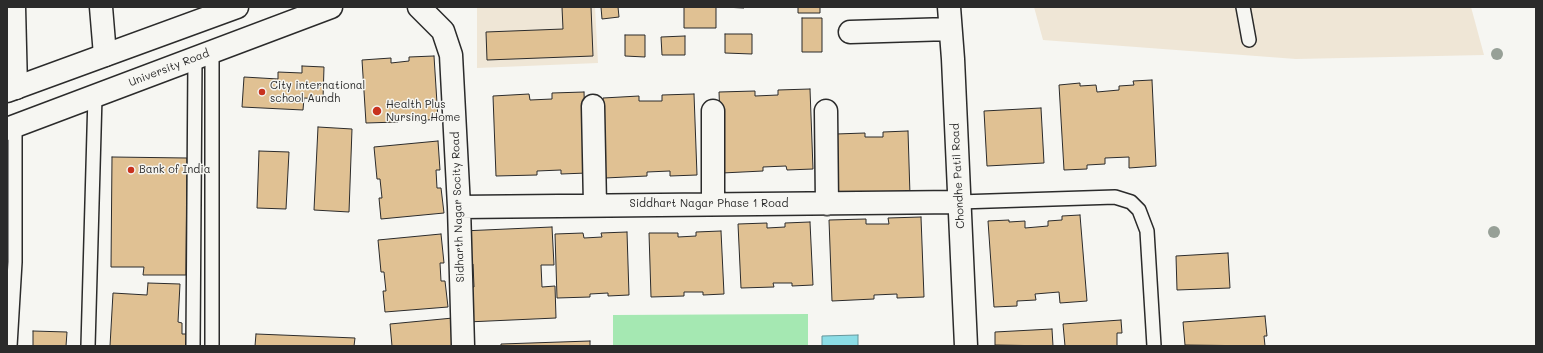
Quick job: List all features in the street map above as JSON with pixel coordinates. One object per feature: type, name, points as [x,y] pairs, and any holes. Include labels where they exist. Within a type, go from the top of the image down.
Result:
[{"type":"street","points":[[14,7],[12,89],[237,7]]},
{"type":"street","points":[[101,7],[105,55]]},
{"type":"street","name":"University Road","points":[[11,128],[331,7]]},
{"type":"street","name":"Sidharth Nagar Socity Road","points":[[419,7],[443,31],[451,55],[459,207],[463,346]]},
{"type":"street","name":"Chondhe Patil Road","points":[[949,7],[966,346]]},
{"type":"street","points":[[850,32],[950,29]]},
{"type":"street","points":[[593,106],[595,205]]},
{"type":"street","points":[[713,111],[713,204]]},
{"type":"street","points":[[826,111],[827,204]]},
{"type":"street","name":"Siddhart Nagar Phase 1 Road","points":[[459,207],[959,202]]},
{"type":"lane","points":[[1242,7],[1249,40]]},
{"type":"lane","points":[[193,346],[204,55]]},
{"type":"lane","points":[[204,55],[212,346]]},
{"type":"lane","points":[[88,346],[95,96]]},
{"type":"lane","points":[[10,346],[15,262],[11,128]]},
{"type":"lane","points":[[959,202],[1114,197],[1131,202],[1139,210],[1147,231],[1154,346]]},
{"type":"shaded area","points":[[477,7],[595,7],[598,63],[477,68]]},
{"type":"shaded area","points":[[1034,7],[1471,7],[1484,55],[1296,59],[1043,40]]},
{"type":"green space","points":[[808,314],[808,346],[613,346],[613,315]]},
{"type":"water","points":[[858,335],[858,346],[822,346],[822,336]]},
{"type":"building","points":[[562,7],[591,7],[593,56],[487,60],[486,32],[563,29]]},
{"type":"building","points":[[601,7],[618,7],[619,17],[602,19]]},
{"type":"building","points":[[684,7],[716,7],[716,28],[684,28]]},
{"type":"building","points":[[723,7],[744,7],[744,8]]},
{"type":"building","points":[[798,7],[820,7],[820,13],[798,13]]},
{"type":"building","points":[[802,18],[822,18],[822,52],[802,52]]},
{"type":"building","points":[[725,34],[752,34],[752,54],[725,53]]},
{"type":"building","points":[[625,35],[645,35],[645,57],[625,56]]},
{"type":"building","points":[[685,36],[685,55],[662,55],[661,37]]},
{"type":"building","points":[[434,56],[438,119],[417,121],[417,117],[398,119],[398,122],[366,123],[362,60],[391,58],[391,63],[409,61],[409,57]]},
{"type":"building","points":[[302,66],[324,67],[323,99],[304,98],[303,110],[242,107],[244,77],[278,79],[278,72],[302,73]]},
{"type":"building","points":[[1152,80],[1156,166],[1129,168],[1129,157],[1105,158],[1105,164],[1087,165],[1087,169],[1064,170],[1059,85],[1080,83],[1080,86],[1096,85],[1097,92],[1119,90],[1119,86],[1134,85],[1133,81]]},
{"type":"building","points":[[810,89],[813,169],[787,170],[786,166],[763,167],[763,171],[722,173],[719,92],[755,91],[755,96],[778,95],[778,90]]},
{"type":"building","points":[[584,92],[587,173],[561,174],[561,170],[537,171],[537,175],[496,176],[493,96],[529,94],[530,100],[552,99],[552,93]]},
{"type":"building","points":[[694,94],[697,175],[670,176],[670,171],[647,172],[647,176],[605,178],[603,98],[639,96],[639,101],[662,101],[662,95]]},
{"type":"building","points":[[1041,108],[1044,163],[987,166],[984,111]]},
{"type":"building","points":[[318,127],[352,129],[349,212],[314,210]]},
{"type":"building","points":[[908,131],[910,195],[838,197],[836,134],[865,133],[865,137],[883,137],[883,132]]},
{"type":"building","points":[[438,141],[440,170],[436,170],[437,188],[441,188],[444,213],[381,219],[379,198],[382,198],[380,179],[377,179],[374,147]]},
{"type":"building","points":[[259,151],[289,152],[286,209],[257,208]]},
{"type":"building","points":[[112,157],[187,158],[186,275],[143,275],[144,267],[111,267]]},
{"type":"building","points":[[1080,215],[1087,301],[1060,303],[1059,292],[1035,294],[1036,300],[1017,301],[1017,306],[994,307],[988,221],[1025,221],[1025,228],[1048,226],[1048,221],[1062,220],[1062,216]]},
{"type":"building","points":[[921,217],[924,297],[897,298],[897,294],[874,295],[874,299],[832,301],[829,220],[866,219],[866,224],[889,224],[888,218]]},
{"type":"building","points":[[810,222],[813,285],[792,286],[792,283],[773,283],[774,287],[741,288],[738,224],[767,223],[767,228],[785,227],[785,223]]},
{"type":"building","points":[[552,227],[554,265],[541,265],[542,287],[555,286],[556,318],[467,322],[465,288],[474,287],[473,264],[464,265],[462,231]]},
{"type":"building","points":[[721,231],[724,294],[703,295],[703,292],[684,292],[684,296],[651,297],[649,233],[678,233],[678,237],[696,236],[696,232]]},
{"type":"building","points":[[627,232],[629,295],[608,296],[608,293],[590,294],[590,297],[557,298],[555,234],[583,233],[584,238],[602,237],[601,233]]},
{"type":"building","points":[[441,234],[444,263],[440,263],[441,281],[445,281],[448,307],[385,312],[383,291],[386,291],[384,272],[381,272],[378,240]]},
{"type":"building","points":[[1228,253],[1230,288],[1177,290],[1176,256]]},
{"type":"building","points":[[148,283],[180,284],[178,322],[182,323],[182,334],[187,334],[186,346],[110,346],[113,293],[147,295]]},
{"type":"building","points":[[1265,316],[1267,336],[1264,336],[1265,346],[1185,345],[1183,322]]},
{"type":"building","points":[[453,318],[455,346],[392,346],[390,324]]},
{"type":"building","points":[[1121,320],[1122,333],[1117,333],[1117,346],[1065,346],[1063,324]]},
{"type":"building","points":[[1052,329],[1053,346],[995,345],[995,332]]},
{"type":"building","points":[[33,331],[67,332],[66,346],[33,346]]},
{"type":"building","points":[[256,334],[355,338],[354,346],[255,346]]},
{"type":"building","points":[[590,341],[590,346],[501,346],[501,344]]},
{"type":"place","name":"City international school Aundh","points":[[262,92]]},
{"type":"place","name":"Health Plus Nursing Home","points":[[377,111]]},
{"type":"place","name":"Bank of India","points":[[131,170]]}]
